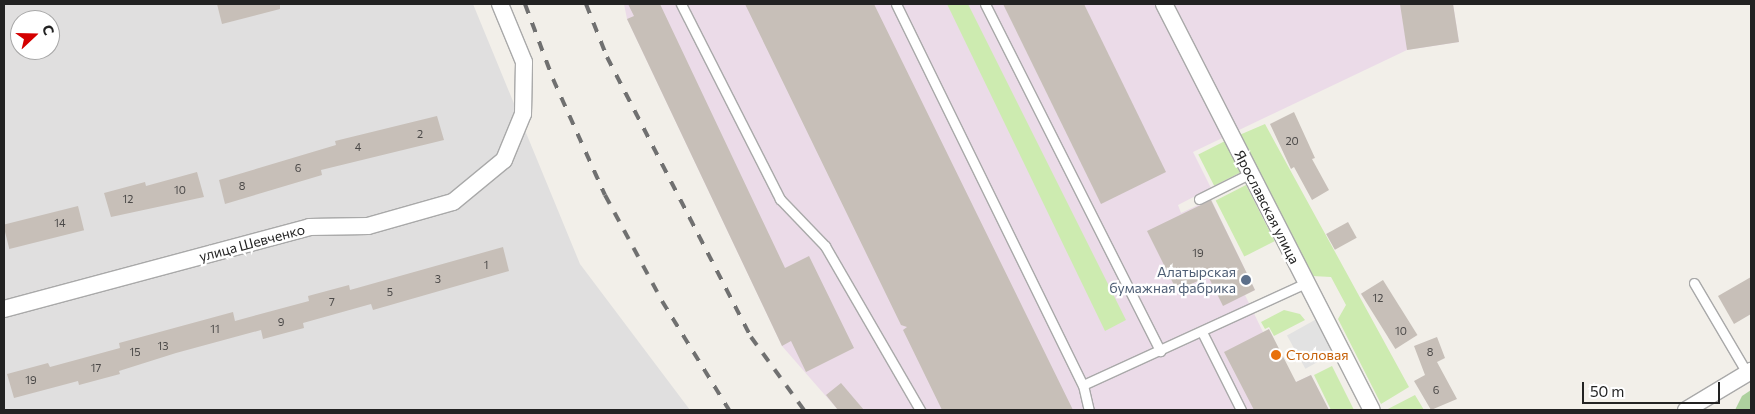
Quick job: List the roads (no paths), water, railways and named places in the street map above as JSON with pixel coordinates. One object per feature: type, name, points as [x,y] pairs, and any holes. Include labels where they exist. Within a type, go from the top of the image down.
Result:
[{"type":"street","name":"улица Шевченко","points":[[4,309],[309,227],[368,226],[453,202],[504,160],[524,114],[524,62],[500,4]]},
{"type":"street","name":"Ярославская улица","points":[[1164,4],[1372,410]]},
{"type":"street","points":[[1686,410],[1749,372]]},
{"type":"lane","points":[[681,4],[780,199],[825,246],[920,410]]},
{"type":"lane","points":[[896,4],[1082,385],[1089,410]]},
{"type":"lane","points":[[986,4],[1160,351]]},
{"type":"lane","points":[[1199,199],[1250,174]]},
{"type":"lane","points":[[1082,385],[1306,283]]},
{"type":"lane","points":[[1694,283],[1749,372]]},
{"type":"lane","points":[[1202,332],[1241,410]]},
{"type":"railway","points":[[525,4],[553,79],[605,195],[662,301],[729,410]]},
{"type":"railway","points":[[586,4],[607,57],[751,337],[804,410]]},
{"type":"place","name":"Алатырская бумажная фабрика","points":[[1246,280]]},
{"type":"place","name":"Столовая","points":[[1276,355]]}]
